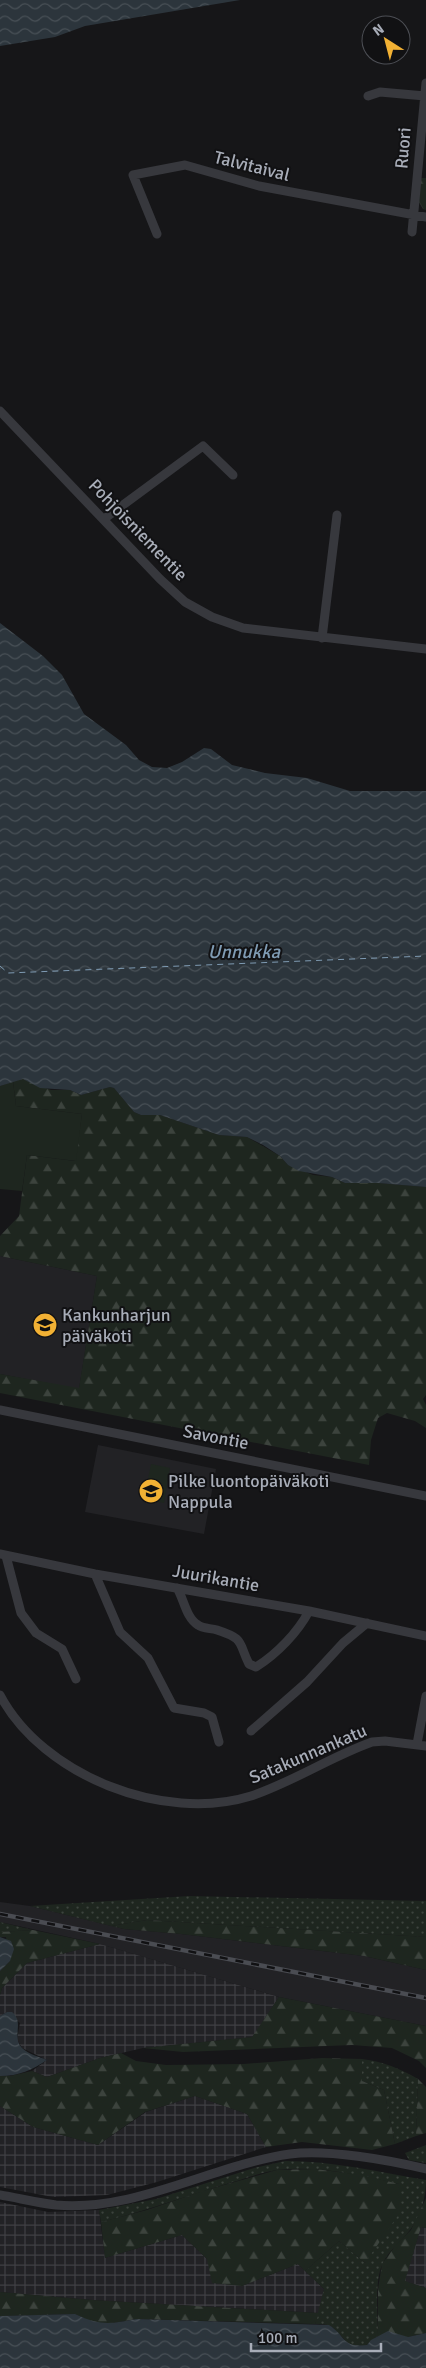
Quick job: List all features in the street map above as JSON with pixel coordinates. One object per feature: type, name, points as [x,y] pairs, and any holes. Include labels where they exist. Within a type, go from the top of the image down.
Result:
[{"type":"street","name":"Ruori","points":[[412,232],[426,83]]},
{"type":"street","points":[[368,96],[380,92],[424,96]]},
{"type":"street","name":"Talvitaival","points":[[157,234],[133,176],[185,165],[259,186],[426,218]]},
{"type":"street","name":"Pohjoisniementie","points":[[0,411],[160,579],[185,602],[212,617],[243,628],[426,649]]},
{"type":"street","points":[[104,519],[203,446],[233,475]]},
{"type":"street","points":[[322,638],[337,515]]},
{"type":"street","name":"Savontie","points":[[0,1410],[426,1496]]},
{"type":"street","points":[[3,1555],[22,1613],[36,1633],[62,1649],[76,1678]]},
{"type":"street","name":"Juurikantie","points":[[3,1555],[95,1574],[309,1611],[426,1636]]},
{"type":"street","points":[[95,1574],[120,1632],[148,1658],[174,1708],[204,1712],[212,1716],[219,1742]]},
{"type":"street","points":[[177,1588],[189,1616],[198,1626],[217,1630],[239,1640],[244,1647],[249,1664],[256,1667],[280,1647],[309,1611]]},
{"type":"street","points":[[251,1731],[307,1682],[343,1643],[367,1623]]},
{"type":"street","name":"Satakunnankatu","points":[[0,1695],[13,1714],[35,1738],[82,1774],[98,1783],[122,1791],[176,1801],[219,1802],[249,1796],[280,1786],[372,1742],[421,1745]]},
{"type":"street","points":[[421,1745],[426,1696]]},
{"type":"street","points":[[0,2194],[57,2205],[94,2204],[132,2198],[256,2160],[292,2154],[339,2155],[426,2169]]},
{"type":"shaded area","name":"Kankunharjun päiväkoti","points":[[0,1256],[97,1276],[79,1389],[0,1374]]},
{"type":"shaded area","name":"Pilke luontopäiväkoti Nappula","points":[[98,1445],[216,1469],[204,1534],[85,1512]]},
{"type":"shaded area","points":[[0,1902],[30,1906],[124,1929],[364,1956],[426,1970],[426,2026],[279,1997],[100,1944],[0,1922]]},
{"type":"shaded area","points":[[100,1944],[279,1997],[253,2037],[143,2048],[100,2058],[47,2077],[32,2071],[47,2060],[22,2048],[17,2039],[20,2023],[7,2012],[0,2016],[2,1988],[27,1963]]},
{"type":"shaded area","points":[[195,2096],[247,2114],[266,2147],[157,2182],[107,2195],[53,2197],[0,2187],[0,2106],[33,2127],[98,2145],[146,2112]]},
{"type":"shaded area","points":[[0,2202],[48,2212],[99,2210],[105,2258],[182,2235],[207,2259],[242,2286],[298,2264],[324,2289],[319,2313],[92,2300],[0,2292]]},
{"type":"shaded area","points":[[421,2227],[426,2228],[426,2288],[404,2281]]},
{"type":"green space","points":[[420,178],[426,178],[426,210],[423,209],[419,202]]},
{"type":"green space","points":[[23,1079],[51,1090],[70,1090],[81,1095],[110,1087],[114,1088],[134,1112],[141,1115],[160,1115],[219,1135],[247,1137],[280,1156],[288,1165],[313,1175],[332,1177],[345,1183],[378,1183],[426,1187],[426,1395],[423,1399],[426,1405],[426,1428],[415,1421],[387,1413],[378,1418],[371,1440],[369,1465],[0,1393],[0,1374],[79,1388],[97,1276],[0,1256],[0,1236],[19,1216],[27,1155],[75,1161],[82,1114],[16,1106],[13,1081]]},
{"type":"green space","points":[[13,1081],[16,1106],[82,1114],[76,1161],[27,1155],[22,1191],[0,1189],[0,1086]]},
{"type":"green space","points":[[151,1464],[170,1468],[164,1503],[144,1499]]},
{"type":"green space","points":[[189,1896],[426,1901],[426,1937],[147,1920],[111,1926],[30,1906]]},
{"type":"green space","points":[[147,1920],[426,1937],[426,1970],[364,1956],[111,1926]]},
{"type":"green space","points":[[0,1922],[33,1930],[0,1932]]},
{"type":"green space","points":[[33,1930],[100,1944],[27,1963],[2,1988],[0,1995],[0,1971],[10,1961],[6,1937],[0,1937],[0,1932]]},
{"type":"green space","points":[[279,1997],[426,2026],[426,2068],[419,2061],[392,2048],[352,2045],[183,2052],[143,2048],[252,2037]]},
{"type":"green space","points":[[121,2053],[136,2061],[166,2065],[244,2064],[322,2058],[362,2059],[362,2081],[384,2090],[395,2144],[372,2150],[302,2142],[266,2147],[247,2114],[195,2096],[145,2112],[98,2145],[33,2127],[0,2106],[0,2076],[10,2076],[32,2071],[47,2077],[100,2058]]},
{"type":"green space","points":[[362,2059],[391,2066],[418,2079],[416,2136],[395,2144],[384,2090],[362,2081]]},
{"type":"green space","points":[[418,2079],[426,2087],[426,2133],[416,2136]]},
{"type":"green space","points":[[426,2145],[426,2163],[409,2160],[405,2153]]},
{"type":"green space","points":[[285,2161],[339,2165],[426,2180],[424,2200],[414,2225],[388,2254],[380,2270],[377,2298],[378,2336],[368,2344],[354,2346],[330,2326],[315,2324],[324,2289],[305,2271],[339,2241],[365,2263],[399,2184],[354,2174],[323,2170],[277,2170],[101,2222],[99,2210],[156,2199],[254,2168]]},
{"type":"green space","points":[[315,2169],[362,2175],[399,2184],[401,2211],[365,2263],[339,2241],[305,2271],[298,2264],[242,2286],[212,2283],[207,2259],[182,2235],[105,2258],[101,2222],[147,2210],[203,2191],[277,2170]]},
{"type":"green space","points":[[426,2198],[426,2228],[421,2227],[405,2281],[426,2288],[426,2333],[408,2337],[378,2336],[378,2289],[382,2264],[395,2246],[411,2230]]},
{"type":"green space","points":[[0,2292],[92,2300],[319,2313],[315,2324],[136,2319],[113,2323],[94,2323],[75,2314],[0,2316]]},
{"type":"water","points":[[0,0],[240,0],[85,26],[55,37],[0,46]]},
{"type":"water","name":"Unnukka","points":[[0,623],[43,656],[62,675],[84,714],[126,745],[139,760],[152,767],[167,768],[182,762],[204,748],[211,749],[232,765],[265,773],[307,778],[350,791],[426,791],[426,1187],[378,1183],[345,1183],[332,1177],[299,1171],[288,1165],[280,1156],[247,1137],[219,1135],[160,1115],[141,1115],[134,1112],[114,1088],[110,1087],[81,1095],[70,1090],[40,1088],[23,1079],[0,1086]]},
{"type":"water","points":[[0,1937],[11,1941],[14,1949],[10,1961],[0,1971]]},
{"type":"water","points":[[7,2012],[12,2012],[16,2016],[18,2021],[18,2039],[22,2048],[31,2054],[47,2060],[25,2072],[0,2076],[0,2016]]},
{"type":"water","points":[[75,2314],[92,2321],[105,2323],[136,2319],[329,2325],[348,2343],[353,2345],[367,2345],[371,2340],[388,2331],[408,2337],[426,2333],[426,2368],[0,2368],[0,2316]]},
{"type":"ferry route","points":[[0,966],[8,973],[426,956]]},
{"type":"railway","points":[[0,1914],[426,1998]]},
{"type":"place","name":"Kankunharjun päiväkoti","points":[[45,1325]]},
{"type":"place","name":"Pilke luontopäiväkoti Nappula","points":[[151,1491]]}]
